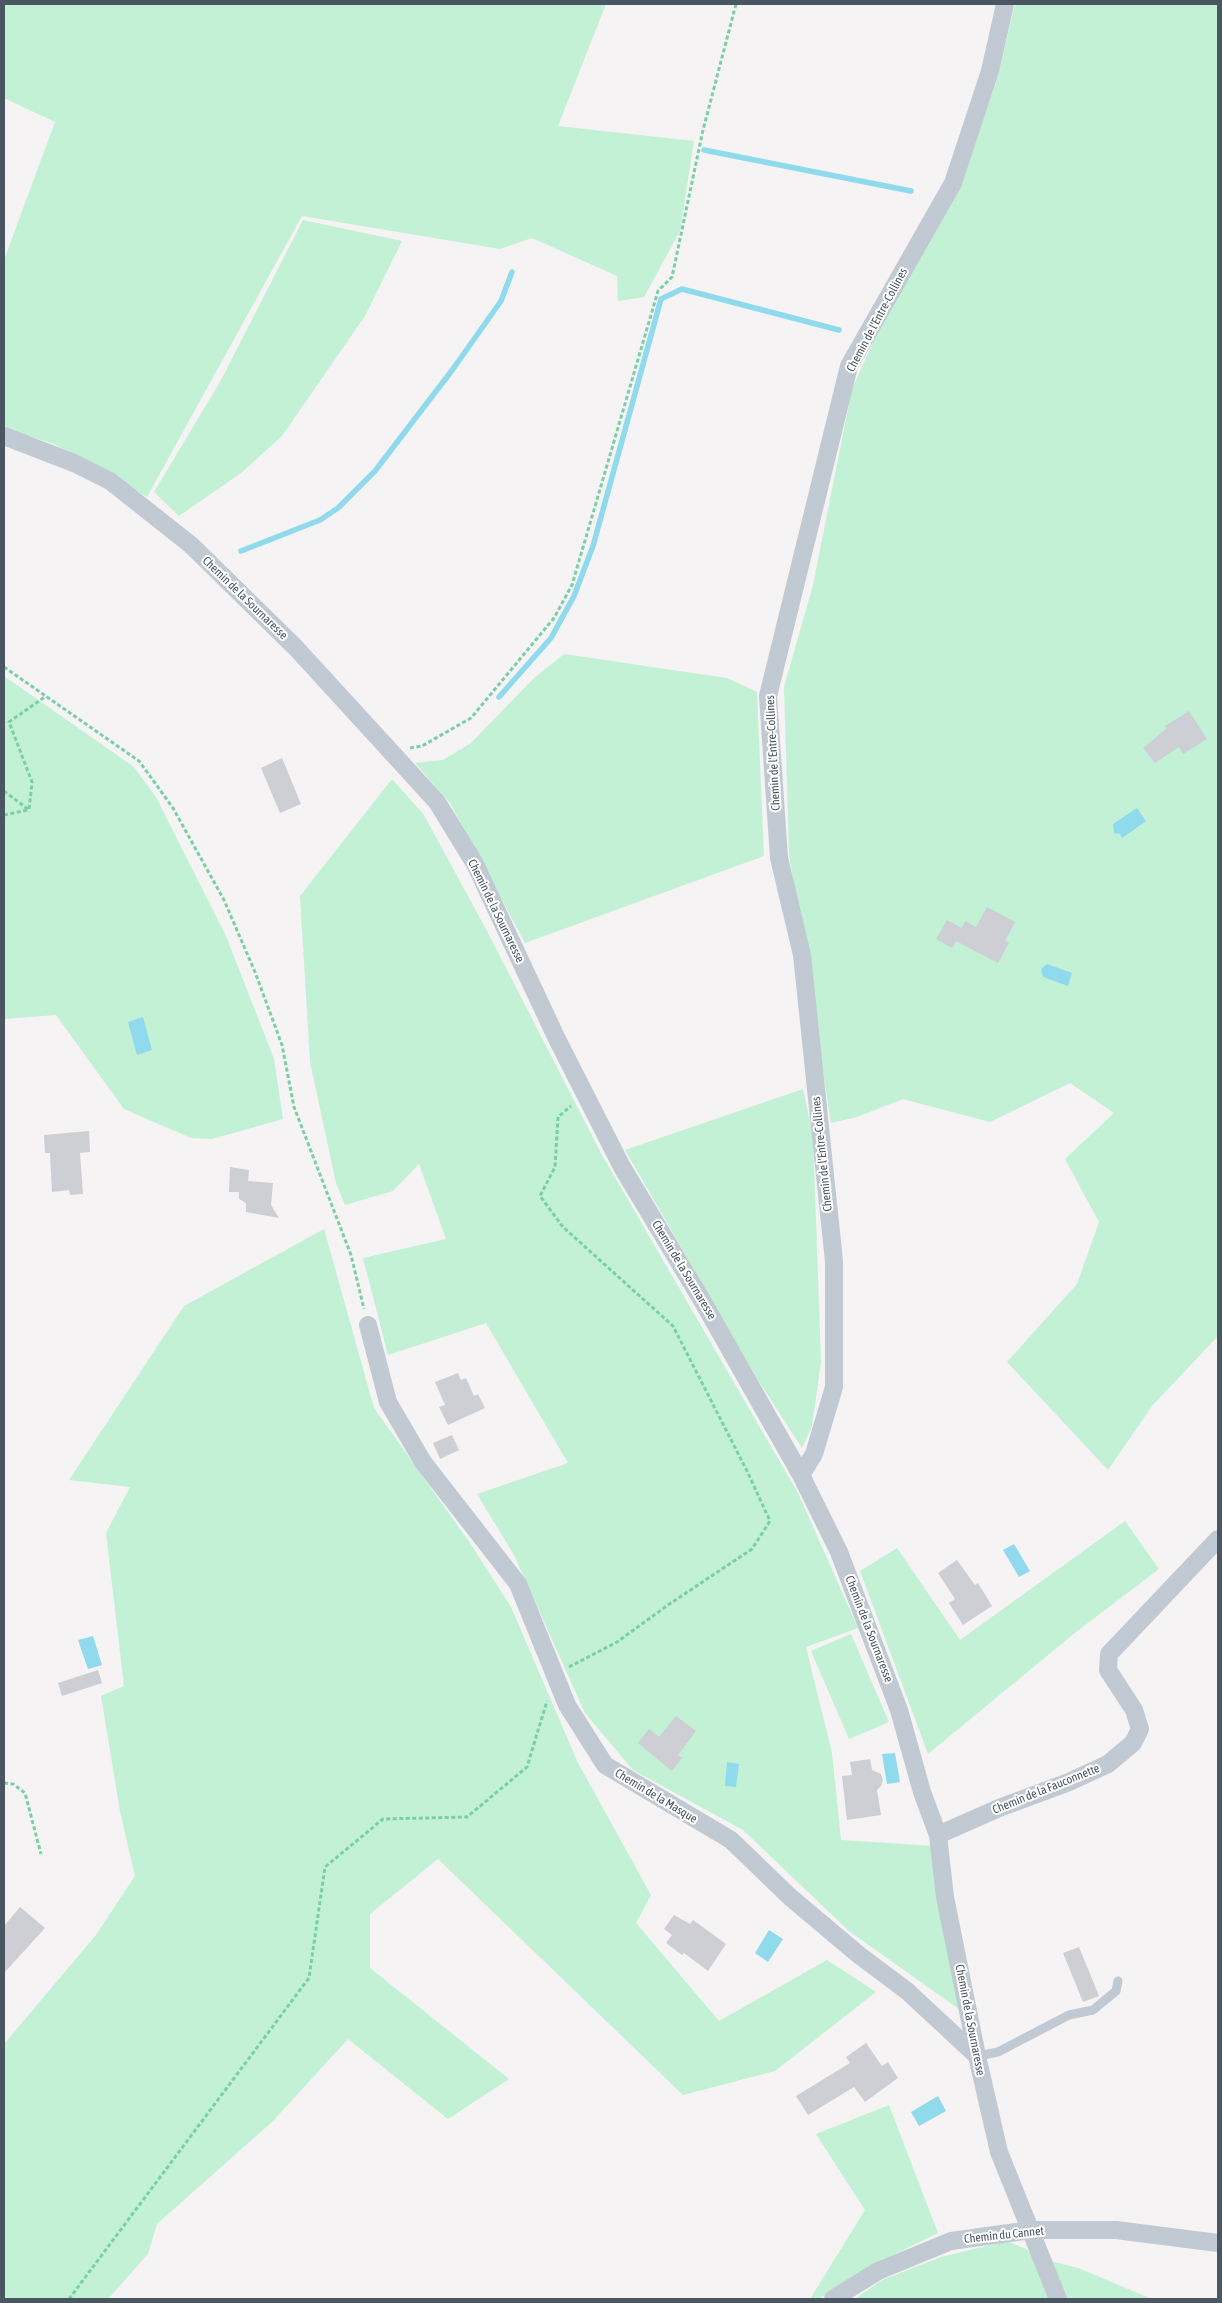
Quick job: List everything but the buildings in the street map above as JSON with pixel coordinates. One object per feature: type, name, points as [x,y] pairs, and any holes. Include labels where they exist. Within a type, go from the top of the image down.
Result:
[{"type":"street","name":"Chemin de l'Entre-Collines","points":[[801,1475],[814,1454],[834,1387],[834,1261],[802,955],[779,858],[768,696],[849,366],[953,183],[990,71],[1005,4]]},
{"type":"street","name":"Chemin de la Sournaresse","points":[[4,436],[74,463],[110,481],[191,545],[296,648],[436,802],[475,864],[557,1039],[622,1166],[703,1302],[801,1475],[839,1552],[899,1710],[922,1792],[938,1835],[945,1897],[977,2056],[999,2152],[1058,2299]]},
{"type":"street","name":"Chemin de la Masque","points":[[368,1325],[388,1402],[423,1462],[518,1584],[567,1705],[605,1765],[731,1840],[790,1897],[859,1955],[907,1990],[977,2056]]},
{"type":"street","name":"Chemin de la Fauconnette","points":[[938,1835],[999,1808],[1069,1782],[1108,1764],[1133,1743],[1140,1729],[1134,1710],[1108,1670],[1109,1654],[1218,1539]]},
{"type":"street","name":"Chemin du Cannet","points":[[833,2299],[878,2271],[951,2241],[1031,2230],[1116,2230],[1218,2243]]},
{"type":"lane","points":[[977,2056],[998,2052],[1069,2015],[1094,2010],[1116,1991],[1118,1981]]},
{"type":"path","points":[[390,751],[422,746],[471,718],[554,618],[572,585],[658,291],[672,277],[703,130],[736,4]]},
{"type":"path","points":[[4,667],[139,762],[174,808],[224,900],[255,972],[282,1045],[294,1107],[351,1255],[368,1325]]},
{"type":"path","points":[[28,810],[32,782],[9,722],[46,696]]},
{"type":"path","points":[[4,792],[28,810]]},
{"type":"path","points":[[4,815],[28,810]]},
{"type":"path","points":[[70,2299],[308,1978],[325,1867],[383,1819],[467,1817],[527,1767],[554,1674],[617,1642],[668,1605],[752,1549],[770,1521],[748,1473],[673,1326],[563,1227],[540,1196],[556,1167],[558,1117],[585,1094]]},
{"type":"path","points":[[4,1783],[13,1784],[24,1793],[41,1854]]},
{"type":"green space","points":[[4,4],[606,4],[558,126],[694,141],[680,231],[644,297],[618,301],[617,276],[532,238],[500,249],[302,216],[147,497],[54,444],[4,428],[4,260],[55,122],[4,98]]},
{"type":"green space","points":[[1015,4],[1218,4],[1218,1336],[1152,1406],[1108,1470],[1007,1362],[1077,1284],[1099,1222],[1065,1159],[1114,1113],[1070,1083],[990,1122],[903,1099],[857,1117],[831,1123],[789,854],[784,687],[813,585],[852,389],[894,296],[959,189],[998,76]]},
{"type":"green space","points":[[303,220],[402,241],[365,316],[282,436],[241,473],[179,516],[154,492],[220,382]]},
{"type":"green space","points":[[564,654],[727,678],[757,692],[764,856],[525,943],[450,803],[415,763],[443,760],[471,743],[534,678]]},
{"type":"green space","points":[[4,676],[134,767],[156,797],[226,936],[274,1059],[283,1119],[212,1139],[191,1138],[124,1109],[56,1015],[4,1019]]},
{"type":"green space","points":[[392,779],[424,815],[487,931],[602,1155],[798,1493],[858,1628],[806,1647],[832,1753],[841,1840],[935,1846],[963,2012],[849,1931],[743,1830],[633,1770],[585,1713],[514,1555],[477,1494],[568,1463],[486,1323],[388,1355],[363,1258],[446,1239],[419,1164],[393,1191],[345,1205],[336,1183],[310,1062],[300,896]]},
{"type":"green space","points":[[803,1089],[813,1136],[821,1362],[812,1426],[802,1448],[756,1377],[625,1150]]},
{"type":"green space","points":[[324,1229],[374,1408],[470,1543],[511,1607],[578,1763],[651,1895],[636,1923],[719,2021],[827,1960],[876,1992],[775,2071],[683,2095],[438,1859],[370,1914],[370,1968],[509,2079],[448,2119],[348,2039],[273,2121],[157,2224],[148,2254],[108,2299],[4,2299],[4,2044],[96,1935],[135,1876],[120,1811],[101,1696],[124,1686],[106,1533],[130,1487],[69,1480],[184,1306]]},
{"type":"green space","points":[[1125,1521],[1159,1569],[1076,1632],[928,1754],[860,1571],[897,1548],[960,1640]]},
{"type":"green space","points":[[851,1634],[889,1722],[849,1739],[811,1651]]},
{"type":"green space","points":[[889,2105],[938,2233],[891,2256],[834,2291],[818,2299],[810,2299],[865,2210],[816,2134]]},
{"type":"green space","points":[[1007,2241],[1026,2249],[1038,2258],[1050,2299],[855,2299],[882,2280],[941,2257]]},
{"type":"green space","points":[[1051,2261],[1078,2268],[1152,2299],[1065,2299]]},
{"type":"water","points":[[1137,808],[1146,821],[1122,838],[1120,834],[1114,833],[1113,824]]},
{"type":"water","points":[[1047,964],[1072,973],[1068,986],[1043,977],[1041,969]]},
{"type":"water","points":[[143,1017],[152,1050],[137,1055],[128,1022]]},
{"type":"water","points":[[1014,1544],[1030,1571],[1019,1577],[1003,1550]]},
{"type":"water","points":[[93,1636],[102,1665],[88,1669],[78,1640]]},
{"type":"water","points":[[895,1753],[900,1782],[887,1784],[882,1754]]},
{"type":"water","points":[[727,1762],[739,1764],[736,1787],[725,1786]]},
{"type":"water","points":[[769,1930],[783,1939],[768,1962],[755,1953]]},
{"type":"water","points":[[938,2096],[946,2111],[919,2126],[911,2112]]},
{"type":"waterway","points":[[704,150],[911,191]]},
{"type":"waterway","points":[[241,551],[320,520],[338,508],[375,471],[453,369],[501,301],[512,272]]},
{"type":"waterway","points":[[499,697],[551,638],[574,596],[593,546],[661,299],[682,289],[839,330]]}]
